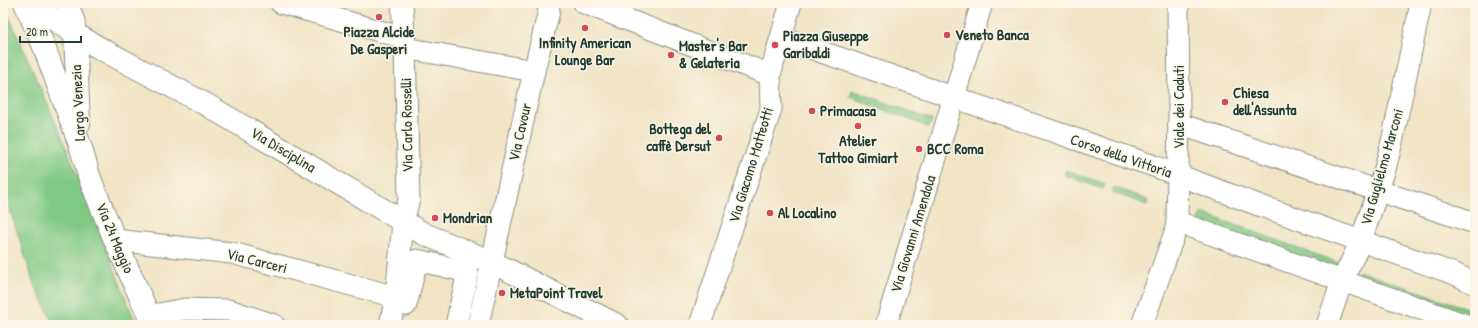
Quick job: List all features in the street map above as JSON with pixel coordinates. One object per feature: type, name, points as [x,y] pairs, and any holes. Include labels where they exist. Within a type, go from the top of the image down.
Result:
[{"type":"street","name":"Largo Venezia","points":[[25,3],[81,148]]},
{"type":"street","name":"Via Disciplina","points":[[34,3],[75,34],[102,50],[207,105],[403,222],[439,241],[492,262],[618,325]]},
{"type":"street","name":"Largo Venezia","points":[[67,3],[74,21],[77,107],[81,148]]},
{"type":"street","points":[[281,3],[405,43],[534,71]]},
{"type":"street","name":"Via Carlo Rosselli","points":[[402,3],[405,43],[409,199],[403,222]]},
{"type":"street","name":"Via Cavour","points":[[478,325],[534,71],[549,11],[548,3]]},
{"type":"street","points":[[584,3],[770,75]]},
{"type":"street","name":"Via Giacomo Matteotti","points":[[700,325],[771,109],[770,75],[791,3]]},
{"type":"street","name":"Via Giovanni Amendola","points":[[886,325],[982,3]]},
{"type":"street","name":"Viale dei Caduti","points":[[1142,325],[1175,232],[1177,222],[1179,124],[1178,3]]},
{"type":"street","name":"Via Guglielmo Marconi","points":[[1327,325],[1342,281],[1361,241],[1378,191],[1392,142],[1421,3]]},
{"type":"street","name":"Corso della Vittoria","points":[[781,38],[858,66],[1178,175],[1361,241],[1470,278]]},
{"type":"street","points":[[1179,124],[1475,223]]},
{"type":"street","name":"Via 24 Maggio","points":[[81,148],[90,179],[115,240],[151,320]]},
{"type":"street","points":[[390,325],[396,297],[403,222]]},
{"type":"street","points":[[1177,222],[1466,325]]},
{"type":"street","name":"Via Carceri","points":[[115,240],[232,253],[396,297]]},
{"type":"street","points":[[402,325],[416,260],[468,272],[456,325]]},
{"type":"street","points":[[151,320],[185,309],[229,310],[274,325]]},
{"type":"green space","points":[[3,3],[63,139],[132,314],[139,325],[54,325],[33,281],[3,188]]},
{"type":"green space","points":[[852,90],[932,120],[929,127],[850,97]]},
{"type":"green space","points":[[1066,170],[1105,184],[1103,189],[1064,175]]},
{"type":"green space","points":[[1114,187],[1148,200],[1147,205],[1112,192]]},
{"type":"green space","points":[[1202,213],[1339,263],[1336,272],[1199,221]]},
{"type":"green space","points":[[1359,271],[1475,311],[1475,321],[1356,279]]},
{"type":"place","name":"Piazza Alcide De Gasperi","points":[[379,17]]},
{"type":"place","name":"Infinity American Lounge Bar","points":[[585,28]]},
{"type":"place","name":"Veneto Banca","points":[[947,35]]},
{"type":"place","name":"Piazza Giuseppe Garibaldi","points":[[775,45]]},
{"type":"place","name":"Master's Bar & Gelateria","points":[[671,55]]},
{"type":"place","name":"Chiesa dell'Assunta","points":[[1225,102]]},
{"type":"place","name":"Primacasa","points":[[812,111]]},
{"type":"place","name":"Atelier Tattoo Gimiart","points":[[858,126]]},
{"type":"place","name":"Bottega del caffè Dersut","points":[[719,138]]},
{"type":"place","name":"BCC Roma","points":[[919,149]]},
{"type":"place","name":"Al Localino","points":[[770,213]]},
{"type":"place","name":"Mondrian","points":[[435,218]]},
{"type":"place","name":"MetaPoint Travel","points":[[502,293]]}]
